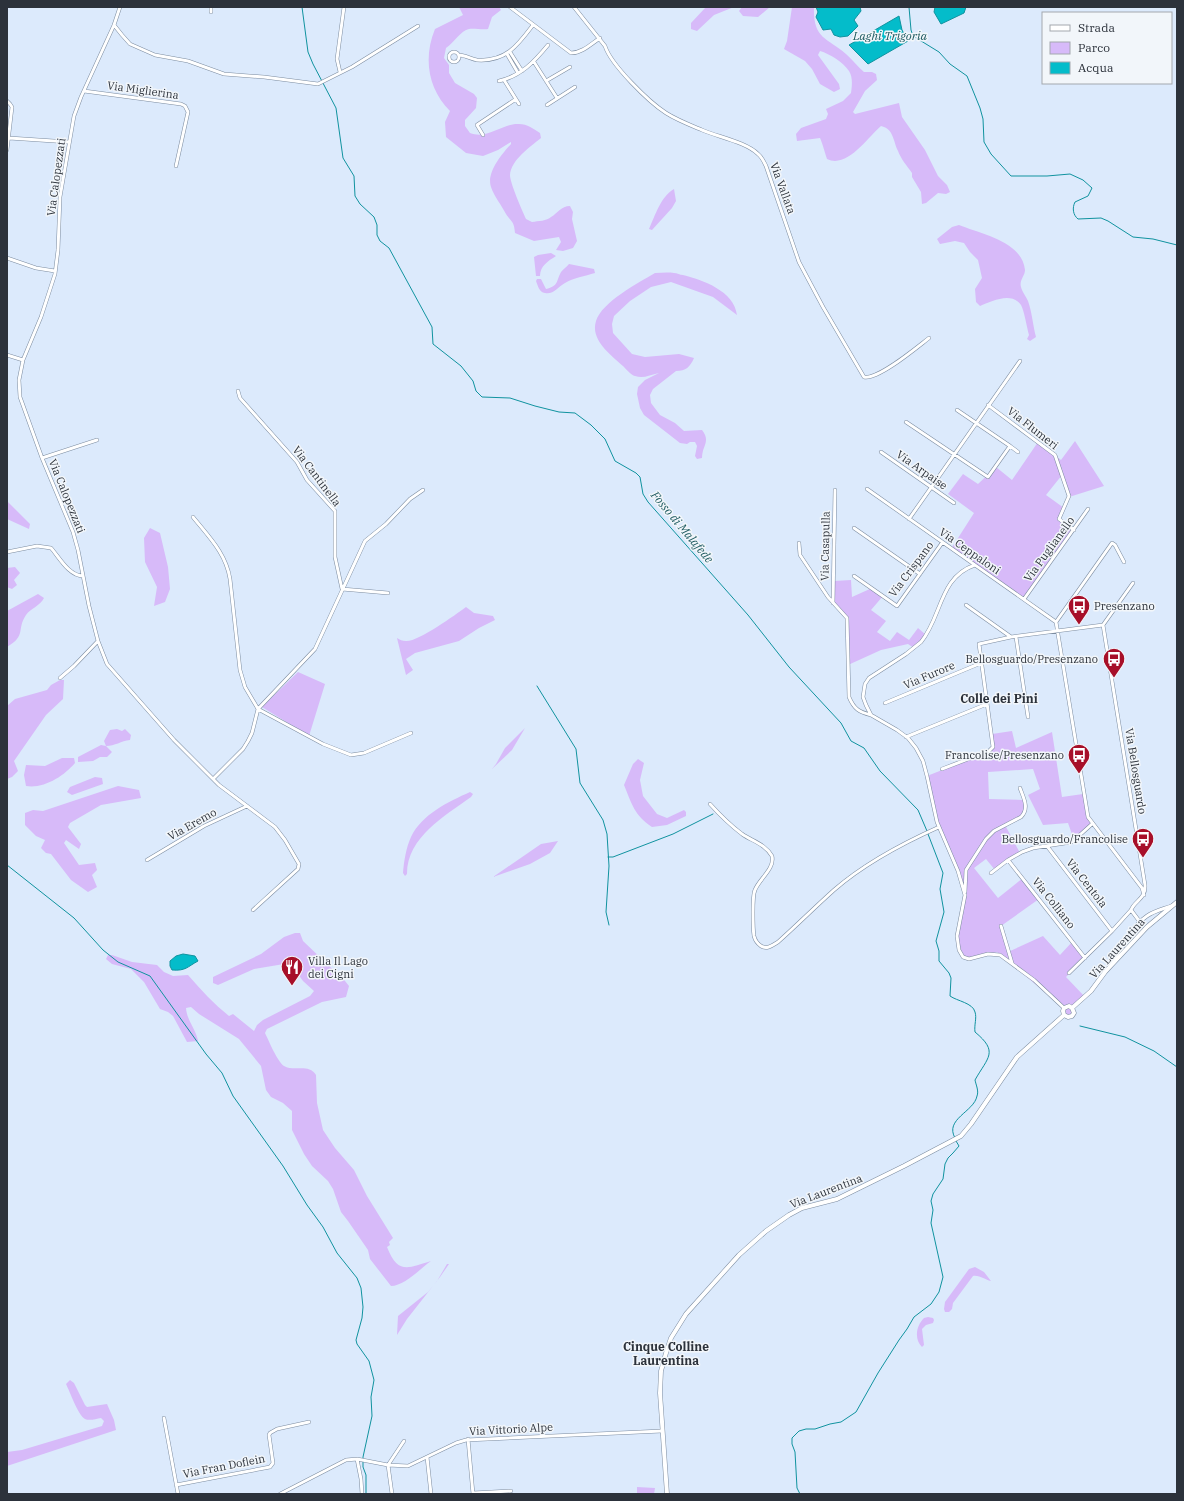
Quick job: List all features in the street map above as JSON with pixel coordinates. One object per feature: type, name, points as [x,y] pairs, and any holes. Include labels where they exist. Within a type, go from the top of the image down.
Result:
[{"type":"main road","name":"Via Laurentina","points":[[667,1494],[660,1393],[661,1371],[671,1338],[686,1314],[739,1255],[793,1212],[802,1208],[837,1199],[879,1179],[955,1139],[970,1126],[1017,1056],[1064,1015],[1068,1017],[1072,1016],[1074,1013],[1072,1008],[1091,991],[1134,940],[1176,903]]},
{"type":"main road","points":[[1064,1015],[1064,1008],[1069,1006],[1072,1008]]},
{"type":"street","name":"Via Calopezzati","points":[[120,7],[114,25],[76,109],[59,204],[58,250],[55,271],[41,317],[23,360],[19,380],[20,397],[42,458],[73,532],[88,606],[98,642],[109,668],[174,740],[213,779],[229,794],[267,820],[277,829],[299,866],[298,869],[253,910]]},
{"type":"street","points":[[211,7],[211,12]]},
{"type":"street","points":[[340,72],[337,59],[344,7]]},
{"type":"street","points":[[510,7],[571,53],[582,50],[600,38]]},
{"type":"street","name":"Via Vallata","points":[[574,7],[600,38],[616,65],[665,112],[703,131],[747,147],[761,157],[766,166],[802,267],[823,307],[864,377],[868,377],[889,368],[929,338]]},
{"type":"street","points":[[114,25],[123,37],[135,46],[155,55],[190,62],[227,75],[321,84],[418,26]]},
{"type":"street","points":[[459,55],[481,60],[494,58],[508,53],[518,46],[534,25]]},
{"type":"street","points":[[499,81],[520,72],[534,62],[548,45]]},
{"type":"street","points":[[508,53],[520,72]]},
{"type":"street","points":[[534,62],[557,98]]},
{"type":"street","points":[[546,81],[570,67]]},
{"type":"street","points":[[504,80],[519,104]]},
{"type":"street","points":[[547,105],[575,87]]},
{"type":"street","name":"Via Miglierina","points":[[84,91],[184,106],[188,112],[176,166]]},
{"type":"street","points":[[483,135],[477,125],[516,99]]},
{"type":"street","points":[[7,102],[12,107],[7,150]]},
{"type":"street","points":[[8,138],[69,142]]},
{"type":"street","points":[[7,258],[38,269],[55,271]]},
{"type":"street","points":[[7,355],[23,360]]},
{"type":"street","points":[[909,519],[1020,361]]},
{"type":"street","name":"Via Cantinella","points":[[238,391],[239,397],[297,462],[307,480],[335,512],[335,557],[342,589]]},
{"type":"street","name":"Via Flumeri","points":[[988,405],[1055,455],[1069,497],[1059,520],[1074,530]]},
{"type":"street","points":[[957,410],[1018,452]]},
{"type":"street","points":[[906,422],[988,477],[1010,446]]},
{"type":"street","points":[[42,458],[96,440]]},
{"type":"street","name":"Via Arpaise","points":[[881,452],[954,503]]},
{"type":"street","name":"Via Ceppaloni","points":[[866,489],[1056,622]]},
{"type":"street","points":[[213,779],[243,749],[252,733],[258,709],[315,649],[366,540],[388,522],[422,490]]},
{"type":"street","name":"Via Casapulla","points":[[833,603],[835,490]]},
{"type":"street","name":"Via Puglianello","points":[[1024,599],[1088,509]]},
{"type":"street","points":[[193,517],[220,552],[228,566],[240,670],[246,689],[258,709],[323,744],[351,755],[364,753],[411,733]]},
{"type":"street","points":[[854,528],[920,574]]},
{"type":"street","name":"Via Casapulla","points":[[799,543],[800,554],[833,603],[845,614],[848,619],[849,697],[855,709],[871,715],[897,730],[916,748],[922,761],[939,828],[957,868],[965,895]]},
{"type":"street","name":"Via Crispano","points":[[854,576],[897,606],[942,543]]},
{"type":"street","points":[[1069,974],[1112,931],[1144,894],[1142,888],[1088,817],[1056,622],[1112,543],[1115,544],[1124,562]]},
{"type":"street","points":[[7,552],[37,546],[51,548],[72,572],[83,576]]},
{"type":"street","points":[[871,715],[863,698],[866,682],[921,642],[927,633],[949,584],[962,571],[975,565]]},
{"type":"street","points":[[942,769],[993,748],[979,644],[1011,637],[1103,625],[1133,583]]},
{"type":"street","points":[[342,589],[388,593]]},
{"type":"street","points":[[966,605],[1011,637]]},
{"type":"street","name":"Via Bellosguardo","points":[[1103,625],[1145,884],[1144,894]]},
{"type":"street","points":[[1016,637],[1028,717]]},
{"type":"street","points":[[60,678],[72,669],[98,642]]},
{"type":"street","name":"Via Furore","points":[[885,703],[981,662]]},
{"type":"street","points":[[906,737],[987,704]]},
{"type":"street","points":[[1020,788],[1025,802],[1024,814],[994,831],[986,839],[966,870],[965,895],[957,936],[958,946],[960,953],[965,958],[969,959],[995,953],[1012,963],[1038,983],[1064,1008]]},
{"type":"street","points":[[710,804],[742,834],[757,842],[769,851],[772,857],[772,865],[754,893],[755,938],[759,945],[765,948],[778,942],[835,890],[888,851],[939,828]]},
{"type":"street","name":"Via Eremo","points":[[147,860],[204,826],[247,806]]},
{"type":"street","points":[[991,874],[1008,860],[1026,850],[1072,842],[1092,824]]},
{"type":"street","name":"Via Centola","points":[[1047,846],[1112,931]]},
{"type":"street","name":"Via Colliano","points":[[1008,860],[1085,958]]},
{"type":"street","points":[[1138,884],[1145,884]]},
{"type":"street","points":[[1106,972],[1129,934],[1140,922],[1148,915],[1176,903]]},
{"type":"street","points":[[1131,910],[1140,922]]},
{"type":"street","points":[[1154,912],[1158,915],[1158,918]]},
{"type":"street","points":[[1001,926],[1012,963]]},
{"type":"street","points":[[164,1418],[178,1494]]},
{"type":"street","name":"Via Fran Doflein","points":[[176,1485],[271,1466],[273,1460],[269,1435],[270,1433],[273,1430],[309,1422]]},
{"type":"street","name":"Via Vittorio Alpe","points":[[280,1494],[342,1461],[358,1460],[388,1465],[409,1466],[456,1443],[468,1439],[662,1431]]},
{"type":"street","points":[[468,1439],[473,1493],[511,1491]]},
{"type":"street","points":[[392,1494],[388,1465],[404,1441]]},
{"type":"street","points":[[427,1457],[431,1494]]},
{"type":"street","points":[[358,1460],[362,1494]]},
{"type":"green space","points":[[459,7],[499,7],[501,10],[492,17],[488,29],[466,30],[446,48],[444,58],[449,65],[449,73],[455,83],[474,94],[477,98],[476,108],[465,120],[465,126],[470,133],[477,135],[489,133],[513,124],[528,126],[540,133],[541,138],[517,159],[511,169],[510,175],[512,184],[526,219],[532,222],[547,219],[562,208],[570,206],[573,212],[572,219],[577,241],[573,248],[563,251],[556,250],[561,242],[559,237],[534,241],[515,233],[513,224],[494,194],[490,182],[496,164],[511,142],[498,150],[483,156],[466,153],[446,137],[445,122],[450,111],[437,93],[432,83],[429,51],[435,29],[463,15]]},
{"type":"green space","points":[[706,7],[734,7],[714,15],[697,31],[691,29],[691,23]]},
{"type":"green space","points":[[742,7],[770,7],[758,17],[743,16],[739,11]]},
{"type":"green space","points":[[792,7],[814,7],[814,18],[818,31],[822,36],[846,54],[864,72],[872,72],[876,74],[877,80],[865,91],[853,112],[855,114],[899,103],[902,117],[925,150],[938,176],[947,185],[950,192],[946,194],[938,193],[926,203],[922,204],[921,192],[912,177],[912,173],[899,154],[891,133],[881,126],[857,150],[842,160],[835,161],[827,159],[820,138],[797,141],[796,134],[801,128],[826,119],[828,114],[826,109],[843,101],[851,93],[852,82],[850,73],[843,64],[832,56],[820,51],[818,55],[839,84],[840,89],[834,92],[820,84],[812,69],[805,61],[784,49],[787,41]]},
{"type":"green space","points":[[674,189],[676,201],[672,208],[652,230],[649,229],[665,196]]},
{"type":"green space","points":[[959,225],[1009,245],[1017,252],[1022,260],[1025,270],[1021,287],[1029,305],[1036,337],[1030,341],[1027,339],[1029,335],[1023,311],[1021,305],[1017,301],[1007,298],[995,300],[980,306],[976,302],[975,289],[982,278],[978,260],[964,243],[955,241],[940,244],[937,239],[952,227]]},
{"type":"green space","points":[[551,253],[556,256],[547,262],[541,269],[540,276],[536,276],[534,257]]},
{"type":"green space","points":[[569,264],[594,269],[595,273],[568,281],[551,293],[545,293],[540,290],[536,281],[537,279],[541,279],[546,289],[550,288],[555,285],[561,272]]},
{"type":"green space","points":[[655,273],[675,273],[699,280],[724,293],[735,307],[737,315],[713,297],[671,282],[651,287],[630,301],[614,316],[612,324],[613,333],[632,354],[645,357],[679,354],[694,358],[687,368],[676,371],[653,389],[650,395],[651,403],[660,415],[675,423],[684,431],[702,430],[705,434],[706,441],[702,458],[697,459],[695,456],[697,446],[695,442],[690,442],[687,444],[680,443],[644,415],[640,408],[637,394],[638,387],[645,380],[659,373],[641,377],[635,376],[608,352],[599,341],[596,334],[596,321],[605,307],[621,294]]},
{"type":"green space","points":[[1075,441],[1104,486],[1069,497],[1062,475],[1046,495],[1064,508],[1059,517],[1074,530],[1024,599],[951,549],[974,513],[948,494],[963,474],[978,484],[996,467],[1012,480],[1038,442],[1061,460]]},
{"type":"green space","points":[[7,501],[30,524],[29,529],[7,519]]},
{"type":"green space","points":[[150,528],[160,533],[168,567],[170,589],[165,602],[154,606],[157,587],[145,562],[144,538]]},
{"type":"green space","points":[[15,567],[20,573],[14,580],[17,585],[12,589],[7,587],[7,568]]},
{"type":"green space","points":[[851,580],[852,597],[872,588],[883,596],[871,610],[886,621],[877,632],[890,641],[897,632],[909,640],[918,628],[926,635],[914,648],[908,644],[881,650],[848,665],[847,618],[833,603],[834,581]]},
{"type":"green space","points":[[38,594],[44,598],[26,615],[23,620],[19,636],[7,647],[7,611]]},
{"type":"green space","points":[[466,607],[474,613],[493,616],[495,620],[459,641],[415,653],[406,659],[413,670],[406,675],[397,638],[406,641],[419,637]]},
{"type":"green space","points":[[298,672],[325,684],[309,736],[262,707]]},
{"type":"green space","points":[[60,680],[64,680],[63,699],[46,715],[14,761],[18,771],[12,777],[7,779],[7,706],[15,699],[47,690],[51,685]]},
{"type":"green space","points":[[525,728],[512,750],[492,769],[505,748]]},
{"type":"green space","points":[[117,729],[122,731],[125,729],[131,735],[130,740],[106,746],[104,741],[110,730]]},
{"type":"green space","points":[[1012,731],[1016,748],[1052,732],[1062,797],[1083,794],[1088,817],[1092,824],[1074,840],[1068,823],[1043,825],[1028,795],[1040,789],[1033,769],[988,772],[989,799],[1025,800],[1023,813],[1017,819],[1005,825],[1020,853],[995,870],[986,859],[974,868],[998,898],[1023,878],[1039,899],[1001,926],[1008,952],[1043,936],[1060,955],[1072,942],[1085,958],[1066,977],[1085,997],[1072,1008],[1073,1015],[1068,1017],[1063,1013],[1064,1008],[997,952],[971,959],[962,956],[957,941],[965,895],[959,874],[939,827],[927,776],[990,751],[993,748],[992,734]]},
{"type":"green space","points":[[101,745],[106,746],[112,752],[107,757],[100,757],[93,761],[78,762],[78,757]]},
{"type":"green space","points":[[62,758],[74,758],[75,763],[59,777],[47,783],[40,786],[26,786],[24,775],[26,765],[45,766]]},
{"type":"green space","points":[[638,759],[644,763],[640,780],[643,796],[657,814],[667,818],[684,810],[686,812],[686,816],[667,825],[652,827],[641,818],[634,809],[624,785],[633,764]]},
{"type":"green space","points":[[95,777],[102,778],[103,784],[72,795],[67,792],[70,787]]},
{"type":"green space","points":[[118,786],[139,790],[141,798],[101,805],[70,823],[68,827],[81,844],[79,849],[66,840],[64,843],[79,865],[95,863],[97,870],[92,875],[97,887],[88,892],[71,880],[51,854],[46,853],[41,848],[45,840],[36,836],[25,825],[25,813],[33,810],[43,811]]},
{"type":"green space","points":[[470,792],[473,794],[471,797],[439,820],[420,838],[413,849],[407,874],[405,876],[403,873],[407,850],[411,837],[416,829],[436,810]]},
{"type":"green space","points":[[558,841],[550,853],[530,864],[493,877],[541,844]]},
{"type":"green space","points":[[295,933],[300,933],[303,941],[349,986],[346,997],[322,1002],[267,1029],[265,1033],[276,1055],[284,1066],[288,1068],[309,1069],[316,1075],[317,1103],[323,1130],[335,1148],[354,1170],[367,1196],[393,1238],[389,1242],[390,1245],[387,1247],[395,1262],[400,1266],[410,1267],[431,1261],[412,1276],[396,1285],[391,1286],[370,1259],[368,1250],[341,1212],[333,1189],[328,1181],[312,1166],[304,1154],[292,1130],[292,1111],[283,1103],[271,1097],[266,1090],[261,1066],[239,1039],[199,1014],[191,1007],[186,1008],[187,1013],[198,1041],[187,1042],[173,1016],[160,1009],[144,982],[131,969],[112,964],[106,959],[108,955],[112,955],[132,962],[157,965],[164,972],[173,976],[188,975],[223,1011],[229,1016],[233,1014],[254,1031],[257,1025],[263,1020],[310,996],[314,991],[303,981],[290,963],[254,969],[218,985],[213,983],[213,977],[261,954],[284,937]]},
{"type":"green space","points":[[447,1264],[449,1264],[440,1277],[437,1280]]},
{"type":"green space","points":[[975,1267],[984,1272],[991,1281],[978,1276],[973,1276],[953,1303],[952,1309],[949,1312],[945,1312],[945,1302],[969,1269]]},
{"type":"green space","points":[[427,1293],[407,1319],[397,1335],[398,1316]]},
{"type":"green space","points":[[928,1317],[933,1318],[934,1320],[933,1323],[926,1325],[922,1329],[924,1345],[922,1347],[919,1344],[917,1332],[921,1321]]},
{"type":"green space","points":[[70,1380],[74,1383],[87,1407],[107,1404],[114,1420],[116,1430],[7,1466],[7,1452],[22,1450],[102,1426],[104,1421],[101,1418],[87,1420],[82,1417],[66,1384]]},
{"type":"green space","points":[[637,1487],[655,1488],[654,1494],[637,1494]]},
{"type":"water","points":[[816,7],[860,7],[861,11],[854,20],[858,26],[848,36],[840,37],[834,35],[831,29],[823,30],[816,17],[818,12]]},
{"type":"water","points":[[935,7],[966,7],[964,13],[941,24],[934,12]]},
{"type":"water","name":"Laghi Trigoria","points":[[899,16],[902,30],[908,41],[868,64],[849,45]]},
{"type":"water","points":[[183,954],[195,956],[198,961],[189,967],[172,970],[170,961],[176,956]]},
{"type":"waterway","name":"Fosso di Malafede","points":[[302,7],[308,52],[336,108],[343,158],[354,176],[355,196],[360,204],[374,217],[377,225],[377,235],[380,241],[389,248],[432,327],[433,344],[461,366],[473,381],[476,391],[482,397],[510,398],[559,412],[575,413],[591,425],[605,439],[615,461],[636,473],[640,477],[643,494],[648,502],[748,615],[789,667],[841,723],[851,741],[864,748],[880,771],[918,810],[927,831]]},
{"type":"waterway","points":[[909,7],[913,36],[939,52],[950,64],[967,76],[983,119],[984,142],[991,154],[1011,176],[1047,176],[1070,174],[1083,180],[1092,188],[1088,196],[1075,202],[1074,211],[1075,216],[1078,219],[1101,218],[1133,237],[1153,239],[1177,245]]},
{"type":"waterway","points":[[537,686],[576,749],[580,783],[603,820],[607,834],[609,866],[606,912],[609,925]]},
{"type":"waterway","points":[[608,857],[613,857],[673,834],[713,814]]},
{"type":"waterway","points":[[928,834],[943,873],[940,889],[944,912],[936,941],[939,951],[939,961],[949,973],[951,978],[950,996],[968,1004],[974,1009],[976,1017],[975,1032],[987,1045],[989,1050],[987,1060],[975,1080],[978,1092],[975,1102],[953,1126],[955,1138]]},
{"type":"waterway","points":[[7,865],[74,918],[103,950],[118,962],[150,976],[206,1054],[222,1073],[233,1096],[283,1166],[307,1205],[323,1227],[337,1253],[357,1278],[361,1288],[363,1307],[362,1318],[356,1340],[357,1344],[369,1361],[374,1380],[371,1397],[372,1416],[363,1457],[363,1467],[366,1475],[366,1494]]},
{"type":"waterway","points":[[1080,1026],[1125,1037],[1154,1051],[1177,1067]]},
{"type":"waterway","points":[[800,1494],[797,1488],[795,1452],[792,1444],[792,1438],[799,1431],[815,1429],[841,1422],[856,1412],[878,1373],[914,1317],[931,1304],[939,1292],[943,1277],[931,1223],[933,1210],[931,1201],[933,1194],[943,1179],[945,1164],[948,1158],[959,1146],[956,1141]]},
{"type":"place","name":"Presenzano","points":[[1079,626]]},
{"type":"place","name":"Bellosguardo/Presenzano","points":[[1114,678]]},
{"type":"place","name":"Francolise/Presenzano","points":[[1079,774]]},
{"type":"place","name":"Bellosguardo/Francolise","points":[[1143,858]]},
{"type":"place","name":"Villa Il Lago dei Cigni","points":[[292,986]]},
{"type":"district","name":"Colle dei Pini","points":[[999,699]]},
{"type":"district","name":"Cinque Colline Laurentina","points":[[666,1354]]}]
